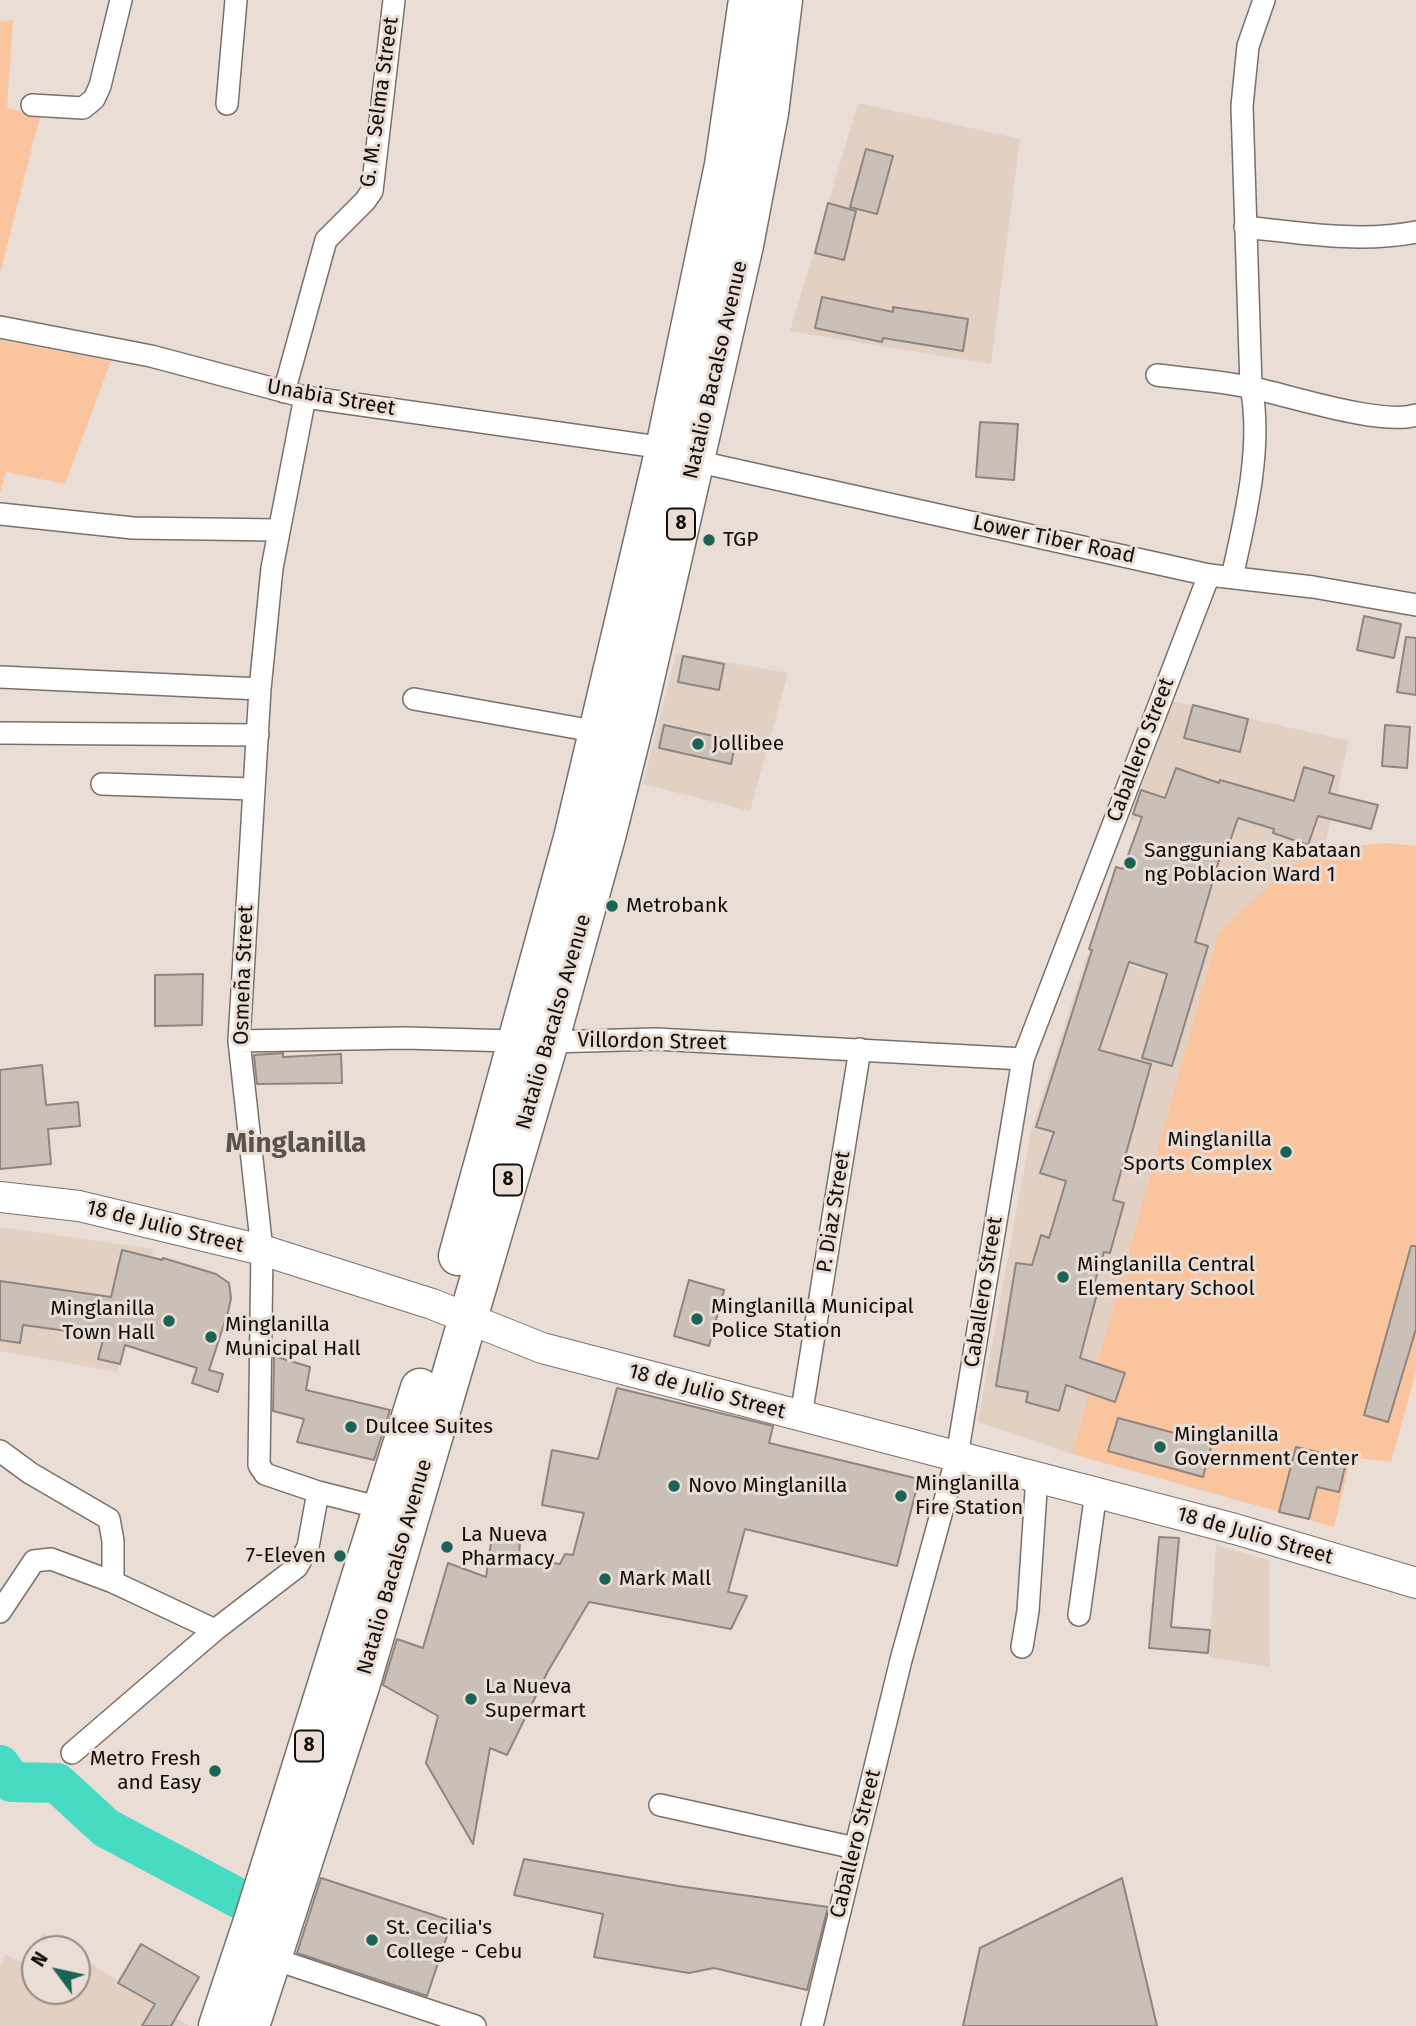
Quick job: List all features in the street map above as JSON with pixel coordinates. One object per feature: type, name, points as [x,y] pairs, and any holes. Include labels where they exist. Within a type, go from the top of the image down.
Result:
[{"type":"highway","name":"Natalio Bacalso Avenue","points":[[250,2026],[360,1683],[456,1313],[533,1041],[606,837],[639,709],[748,0]]},
{"type":"highway","name":"Natalio Bacalso Avenue","points":[[533,1041],[573,838],[599,732],[744,245],[769,113],[783,0]]},
{"type":"highway","name":"Natalio Bacalso Avenue","points":[[218,2026],[296,1787],[382,1508],[456,1313]]},
{"type":"street","points":[[32,105],[83,108],[94,99],[100,86],[121,0]]},
{"type":"street","points":[[227,104],[236,0]]},
{"type":"street","name":"G. M. Selma Street","points":[[284,392],[326,240],[372,191],[394,0]]},
{"type":"street","points":[[1232,577],[1247,511],[1256,409],[1251,387],[1242,106],[1248,46],[1264,0]]},
{"type":"street","points":[[1245,227],[1337,236],[1397,236],[1416,232]]},
{"type":"street","name":"Unabia Street","points":[[0,327],[151,356],[305,397],[680,455]]},
{"type":"street","points":[[1157,375],[1251,387],[1331,407],[1403,419],[1416,415]]},
{"type":"street","name":"Osmeña Street","points":[[305,397],[272,568],[253,789],[239,1041],[262,1250],[260,1469],[265,1474],[318,1492],[382,1508]]},
{"type":"street","name":"Lower Tiber Road","points":[[680,455],[1209,575],[1313,587],[1416,605]]},
{"type":"street","points":[[0,514],[133,528],[278,530]]},
{"type":"street","name":"Caballero Street","points":[[812,2026],[901,1660],[957,1456],[1023,1059],[1209,575]]},
{"type":"street","points":[[0,677],[260,689]]},
{"type":"street","points":[[414,699],[599,732]]},
{"type":"street","points":[[0,733],[258,734]]},
{"type":"street","points":[[102,784],[253,789]]},
{"type":"street","name":"Villordon Street","points":[[239,1041],[405,1038],[533,1041],[656,1039],[1023,1059]]},
{"type":"street","name":"P. Diaz Street","points":[[801,1416],[860,1049]]},
{"type":"street","name":"18 de Julio Street","points":[[0,1197],[79,1206],[262,1250],[456,1313],[542,1348],[1235,1529],[1416,1583]]},
{"type":"street","points":[[0,1451],[30,1473],[108,1519],[113,1541],[113,1582]]},
{"type":"street","points":[[1022,1647],[1028,1611],[1037,1476]]},
{"type":"street","points":[[72,1753],[215,1630],[297,1567],[308,1548],[318,1492]]},
{"type":"street","points":[[1079,1615],[1096,1492]]},
{"type":"street","points":[[0,1612],[34,1561],[51,1559],[113,1582],[215,1630]]},
{"type":"street","points":[[660,1805],[855,1848]]},
{"type":"street","points":[[271,1958],[475,2026]]},
{"type":"shaded area","points":[[13,20],[7,108],[40,116],[0,274],[0,22]]},
{"type":"shaded area","points":[[858,103],[1020,139],[991,364],[790,331]]},
{"type":"shaded area","points":[[0,340],[111,361],[65,484],[6,472],[0,493]]},
{"type":"shaded area","points":[[676,653],[788,673],[750,811],[643,784]]},
{"type":"shaded area","name":"Minglanilla Central Elementary School","points":[[1172,701],[1349,741],[1324,849],[1287,869],[1218,933],[1072,1454],[978,1422],[1031,1131],[1088,953],[1140,969],[1183,835],[1130,820]]},
{"type":"shaded area","name":"Minglanilla Sports Complex","points":[[1386,843],[1416,846],[1416,1372],[1391,1462],[1351,1457],[1334,1527],[1072,1454],[1218,933],[1287,869],[1324,849]]},
{"type":"shaded area","points":[[0,1227],[154,1249],[117,1372],[0,1351]]},
{"type":"shaded area","points":[[1216,1545],[1269,1560],[1270,1667],[1209,1657]]},
{"type":"shaded area","points":[[5,1954],[21,1962],[21,2005],[91,2005],[91,1964],[189,2026],[0,2026],[0,1968]]},
{"type":"building","points":[[866,149],[893,156],[877,214],[850,207]]},
{"type":"building","points":[[828,203],[856,211],[844,260],[815,253]]},
{"type":"building","points":[[822,297],[893,312],[893,307],[968,319],[963,351],[883,338],[882,342],[815,328]]},
{"type":"building","points":[[980,422],[1018,424],[1014,480],[976,477]]},
{"type":"building","points":[[1364,616],[1401,624],[1394,658],[1357,650]]},
{"type":"building","points":[[1406,637],[1416,638],[1416,695],[1397,692]]},
{"type":"building","points":[[683,656],[724,664],[719,690],[678,682]]},
{"type":"building","points":[[1193,705],[1248,719],[1240,752],[1184,738]]},
{"type":"building","name":"Jollibee","points":[[664,725],[736,741],[731,764],[659,748]]},
{"type":"building","points":[[1385,725],[1410,727],[1407,768],[1382,766]]},
{"type":"building","name":"Minglanilla Central Elementary School","points":[[1304,767],[1334,776],[1329,793],[1378,805],[1371,829],[1318,816],[1308,845],[1273,833],[1274,829],[1238,818],[1229,844],[1224,843],[1195,942],[1208,946],[1172,1066],[1142,1058],[1167,974],[1129,962],[1099,1050],[1151,1064],[1113,1200],[1124,1203],[1110,1253],[1104,1252],[1094,1284],[1099,1286],[1080,1358],[1125,1373],[1115,1402],[1066,1385],[1059,1411],[1026,1402],[1028,1392],[996,1386],[1016,1263],[1032,1265],[1041,1235],[1049,1238],[1066,1181],[1040,1173],[1054,1132],[1036,1127],[1116,867],[1123,869],[1142,817],[1133,814],[1141,790],[1165,798],[1176,768],[1219,783],[1220,780],[1294,801]]},
{"type":"building","points":[[203,974],[202,1025],[155,1026],[155,975]]},
{"type":"building","points":[[283,1053],[283,1057],[341,1054],[342,1083],[257,1084],[254,1055]]},
{"type":"building","points":[[42,1065],[46,1105],[78,1102],[80,1126],[48,1129],[51,1164],[0,1169],[0,1070]]},
{"type":"building","points":[[1411,1246],[1416,1246],[1416,1329],[1388,1422],[1364,1415]]},
{"type":"building","points":[[122,1250],[162,1260],[163,1258],[216,1274],[229,1283],[231,1298],[228,1312],[209,1370],[223,1374],[218,1392],[192,1383],[197,1368],[125,1345],[120,1364],[98,1359],[104,1336],[23,1325],[20,1343],[0,1340],[0,1281],[111,1297]]},
{"type":"building","points":[[689,1280],[724,1290],[709,1346],[674,1336]]},
{"type":"building","name":"Dulcee Suites","points":[[274,1356],[310,1367],[306,1390],[390,1410],[374,1460],[297,1442],[304,1419],[273,1411]]},
{"type":"building","points":[[617,1388],[773,1426],[769,1443],[919,1479],[897,1566],[745,1529],[728,1592],[747,1596],[731,1629],[589,1602],[548,1671],[507,1755],[490,1748],[473,1844],[426,1763],[438,1716],[383,1685],[397,1639],[423,1648],[448,1563],[486,1577],[492,1536],[520,1541],[519,1558],[560,1564],[565,1554],[573,1555],[584,1513],[542,1505],[552,1450],[598,1459]]},
{"type":"building","name":"Minglanilla Government Center","points":[[1118,1418],[1212,1443],[1203,1477],[1108,1451]]},
{"type":"building","points":[[1296,1447],[1347,1459],[1339,1492],[1317,1487],[1309,1519],[1279,1512]]},
{"type":"building","points":[[1159,1537],[1179,1538],[1171,1627],[1210,1630],[1208,1653],[1149,1648]]},
{"type":"building","points":[[524,1859],[678,1886],[828,1907],[807,1990],[714,1968],[689,1973],[594,1957],[603,1914],[514,1895]]},
{"type":"building","name":"St. Cecilia's College - Cebu","points":[[321,1878],[452,1921],[427,1996],[297,1953]]},
{"type":"building","points":[[1122,1878],[1157,2026],[963,2026],[980,1948]]},
{"type":"building","points":[[141,1944],[199,1977],[171,2026],[142,2026],[155,2004],[118,1983]]},
{"type":"waterway","points":[[0,1765],[12,1782],[57,1783],[106,1828],[240,1899]]},
{"type":"place","name":"TGP","points":[[709,540]]},
{"type":"place","name":"Jollibee","points":[[698,744]]},
{"type":"place","name":"Sangguniang Kabataan ng Poblacion Ward 1","points":[[1130,863]]},
{"type":"place","name":"Metrobank","points":[[612,906]]},
{"type":"place","name":"Minglanilla Sports Complex","points":[[1286,1152]]},
{"type":"place","name":"Minglanilla Central Elementary School","points":[[1063,1277]]},
{"type":"place","name":"Minglanilla Municipal Police Station","points":[[697,1319]]},
{"type":"place","name":"Minglanilla Town Hall","points":[[169,1321]]},
{"type":"place","name":"Minglanilla Municipal Hall","points":[[211,1337]]},
{"type":"place","name":"Dulcee Suites","points":[[351,1427]]},
{"type":"place","name":"Minglanilla Government Center","points":[[1160,1447]]},
{"type":"place","name":"Novo Minglanilla","points":[[674,1486]]},
{"type":"place","name":"Minglanilla Fire Station","points":[[901,1496]]},
{"type":"place","name":"La Nueva Pharmacy","points":[[447,1547]]},
{"type":"place","name":"7-Eleven","points":[[340,1556]]},
{"type":"place","name":"Mark Mall","points":[[605,1579]]},
{"type":"place","name":"La Nueva Supermart","points":[[471,1699]]},
{"type":"place","name":"Metro Fresh and Easy","points":[[215,1771]]},
{"type":"place","name":"St. Cecilia's College - Cebu","points":[[372,1940]]},
{"type":"district","name":"Minglanilla","points":[[296,1144]]}]
